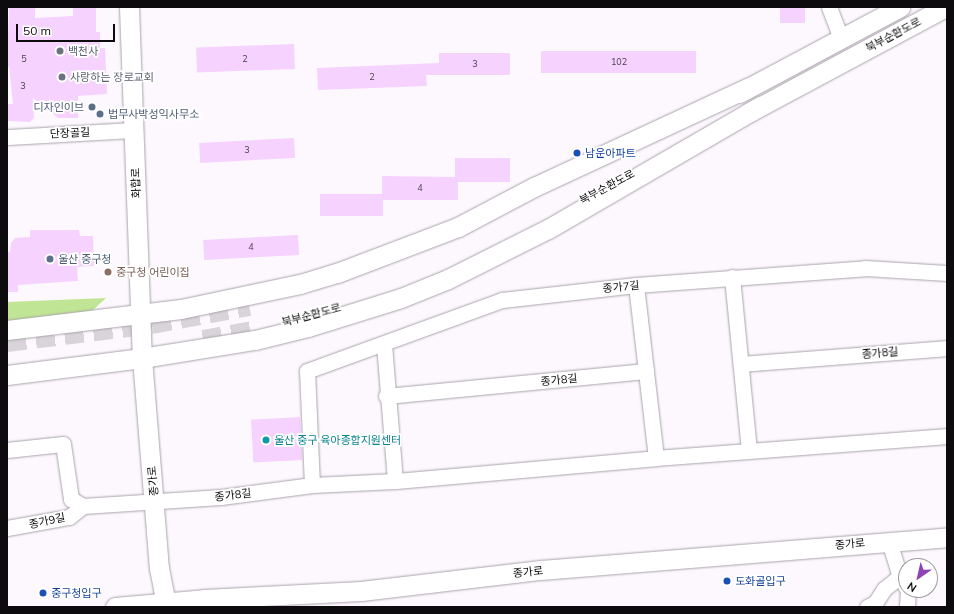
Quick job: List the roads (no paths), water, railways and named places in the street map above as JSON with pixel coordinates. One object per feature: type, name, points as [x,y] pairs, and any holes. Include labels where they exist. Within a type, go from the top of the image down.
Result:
[{"type":"main road","name":"화합로","points":[[129,7],[142,358]]},
{"type":"main road","name":"북부순환도로","points":[[249,306],[342,281],[464,235],[900,7]]},
{"type":"main road","name":"북부순환도로","points":[[253,330],[352,304],[444,271],[946,7]]},
{"type":"main road","points":[[7,330],[141,315],[196,306],[300,284],[384,256],[458,227],[534,187],[749,87]]},
{"type":"main road","points":[[7,375],[142,358],[255,340],[308,327],[402,298],[448,279],[548,229],[760,106]]},
{"type":"main road","name":"종가로","points":[[142,358],[159,568],[166,603]]},
{"type":"main road","name":"종가로","points":[[115,607],[361,591],[542,570],[947,537]]},
{"type":"street","points":[[829,7],[841,39]]},
{"type":"street","name":"단장골길","points":[[7,137],[134,130]]},
{"type":"street","name":"종가7길","points":[[312,485],[307,371],[502,300],[636,285],[865,268],[947,273]]},
{"type":"street","points":[[732,277],[749,450]]},
{"type":"street","points":[[636,285],[656,458]]},
{"type":"street","points":[[384,344],[386,396],[395,481]]},
{"type":"street","name":"종가8길","points":[[741,364],[947,348]]},
{"type":"street","name":"종가8길","points":[[386,396],[646,371]]},
{"type":"street","name":"종가8길","points":[[83,506],[221,497],[312,485],[395,481],[749,450],[947,436]]},
{"type":"street","points":[[7,450],[63,444],[71,499],[83,506]]},
{"type":"street","name":"종가9길","points":[[7,528],[69,517],[83,506]]},
{"type":"street","points":[[889,541],[898,567]]},
{"type":"street","points":[[868,607],[875,603],[884,589],[898,583]]},
{"type":"tunnel","points":[[7,342],[152,324],[249,306]]},
{"type":"tunnel","points":[[203,339],[253,330]]},
{"type":"place","name":"백천사","points":[[60,51]]},
{"type":"place","name":"사랑하는 장로교회","points":[[62,77]]},
{"type":"place","name":"디자인이브","points":[[92,107]]},
{"type":"place","name":"법무사박성익사무소","points":[[100,114]]},
{"type":"place","name":"남운아파트","points":[[577,153]]},
{"type":"place","name":"울산 중구청","points":[[50,259]]},
{"type":"place","name":"중구청 어린이집","points":[[108,272]]},
{"type":"place","name":"울산 중구 육아종합지원센터","points":[[266,440]]},
{"type":"place","name":"도화골입구","points":[[727,581]]},
{"type":"place","name":"중구청입구","points":[[43,593]]}]
